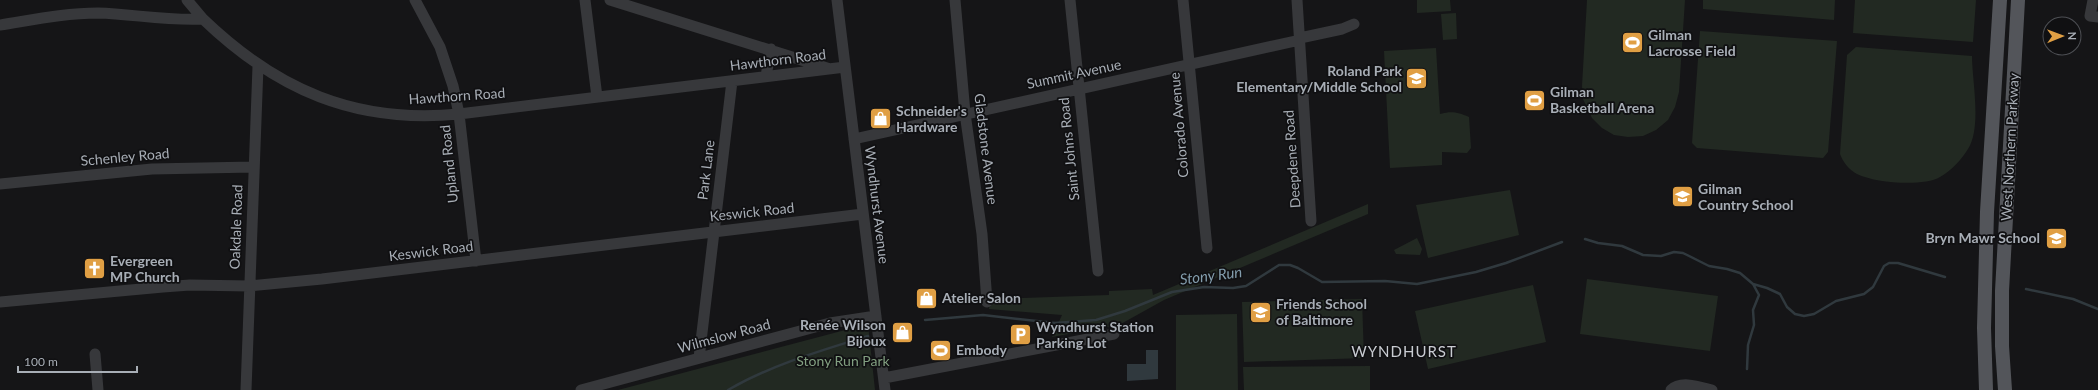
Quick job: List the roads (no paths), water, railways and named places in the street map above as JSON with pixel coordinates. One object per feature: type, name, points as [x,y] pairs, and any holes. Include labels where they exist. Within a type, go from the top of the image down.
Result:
[{"type":"main road","name":"West Northern Parkway","points":[[1986,390],[1984,328],[1987,212],[2000,0]]},
{"type":"main road","name":"West Northern Parkway","points":[[2005,390],[2002,338],[2002,291],[2018,0]]},
{"type":"street","points":[[187,0],[203,19]]},
{"type":"street","name":"Upland Road","points":[[415,0],[428,23],[445,61],[453,86],[459,114],[476,261]]},
{"type":"street","points":[[585,0],[597,97]]},
{"type":"street","points":[[610,0],[771,49],[829,69]]},
{"type":"street","name":"Wyndhurst Avenue","points":[[837,0],[885,390]]},
{"type":"street","name":"Gladstone Avenue","points":[[955,0],[966,113],[982,234],[987,302]]},
{"type":"street","name":"Saint Johns Road","points":[[1070,0],[1098,271]]},
{"type":"street","name":"Colorado Avenue","points":[[1183,0],[1207,248]]},
{"type":"street","name":"Deepdene Road","points":[[1297,0],[1311,221]]},
{"type":"street","points":[[2093,0],[2094,16]]},
{"type":"street","points":[[0,25],[53,17],[95,13],[130,14],[176,20],[203,19]]},
{"type":"street","name":"Hawthorn Road","points":[[203,19],[258,66],[294,86],[350,106],[381,113],[409,116],[459,114],[845,67]]},
{"type":"street","name":"Summit Avenue","points":[[854,139],[1300,39],[1354,24]]},
{"type":"street","points":[[766,76],[771,49]]},
{"type":"street","name":"Oakdale Road","points":[[245,390],[258,66]]},
{"type":"street","name":"Park Lane","points":[[699,358],[732,81]]},
{"type":"street","name":"Schenley Road","points":[[0,184],[152,169],[254,167]]},
{"type":"street","name":"Keswick Road","points":[[0,302],[190,285],[249,286],[476,261],[713,231],[863,214]]},
{"type":"street","name":"Wilmslow Road","points":[[581,390],[830,324],[876,316]]},
{"type":"street","points":[[884,378],[1114,334]]},
{"type":"street","points":[[95,354],[98,390]]},
{"type":"street","points":[[1671,389],[1678,386],[1688,385],[1712,390]]},
{"type":"waterway","name":"Stony Run","points":[[1585,239],[1598,243],[1622,246],[1643,255],[1661,256],[1674,252],[1683,253],[1709,266],[1740,273],[1753,284],[1780,294],[1787,307],[1795,314],[1804,316],[1814,314],[1836,301],[1864,294],[1873,287],[1884,266],[1889,263],[1898,263],[1945,277]]},
{"type":"waterway","name":"Stony Run","points":[[925,320],[983,315],[1055,323],[1096,320],[1125,311],[1172,292],[1204,287],[1233,288],[1246,286],[1279,265],[1290,265],[1298,268],[1322,282],[1385,281],[1417,284],[1476,272],[1506,263],[1562,242]]},
{"type":"waterway","points":[[1747,369],[1748,345],[1754,325],[1753,310],[1759,295],[1753,284]]},
{"type":"waterway","name":"Stony Run","points":[[2026,289],[2073,299],[2098,309]]},
{"type":"waterway","name":"Stony Run","points":[[728,390],[744,381],[779,366],[868,336]]},
{"type":"place","name":"Gilman Lacrosse Field","points":[[1633,43]]},
{"type":"place","name":"Roland Park Elementary/Middle School","points":[[1417,79]]},
{"type":"place","name":"Gilman Basketball Arena","points":[[1534,100]]},
{"type":"place","name":"Schneider's Hardware","points":[[880,119]]},
{"type":"place","name":"Gilman Country School","points":[[1682,197]]},
{"type":"place","name":"Bryn Mawr School","points":[[2056,238]]},
{"type":"place","name":"Evergreen MP Church","points":[[95,269]]},
{"type":"place","name":"Atelier Salon","points":[[926,298]]},
{"type":"place","name":"Friends School of Baltimore","points":[[1261,312]]},
{"type":"place","name":"Renée Wilson Bijoux","points":[[902,333]]},
{"type":"place","name":"Wyndhurst Station Parking Lot","points":[[1020,335]]},
{"type":"place","name":"Embody","points":[[940,350]]},
{"type":"district","name":"WYNDHURST","points":[[1404,352]]},
{"type":"park label","name":"Stony Run Park","points":[[843,361]]}]
